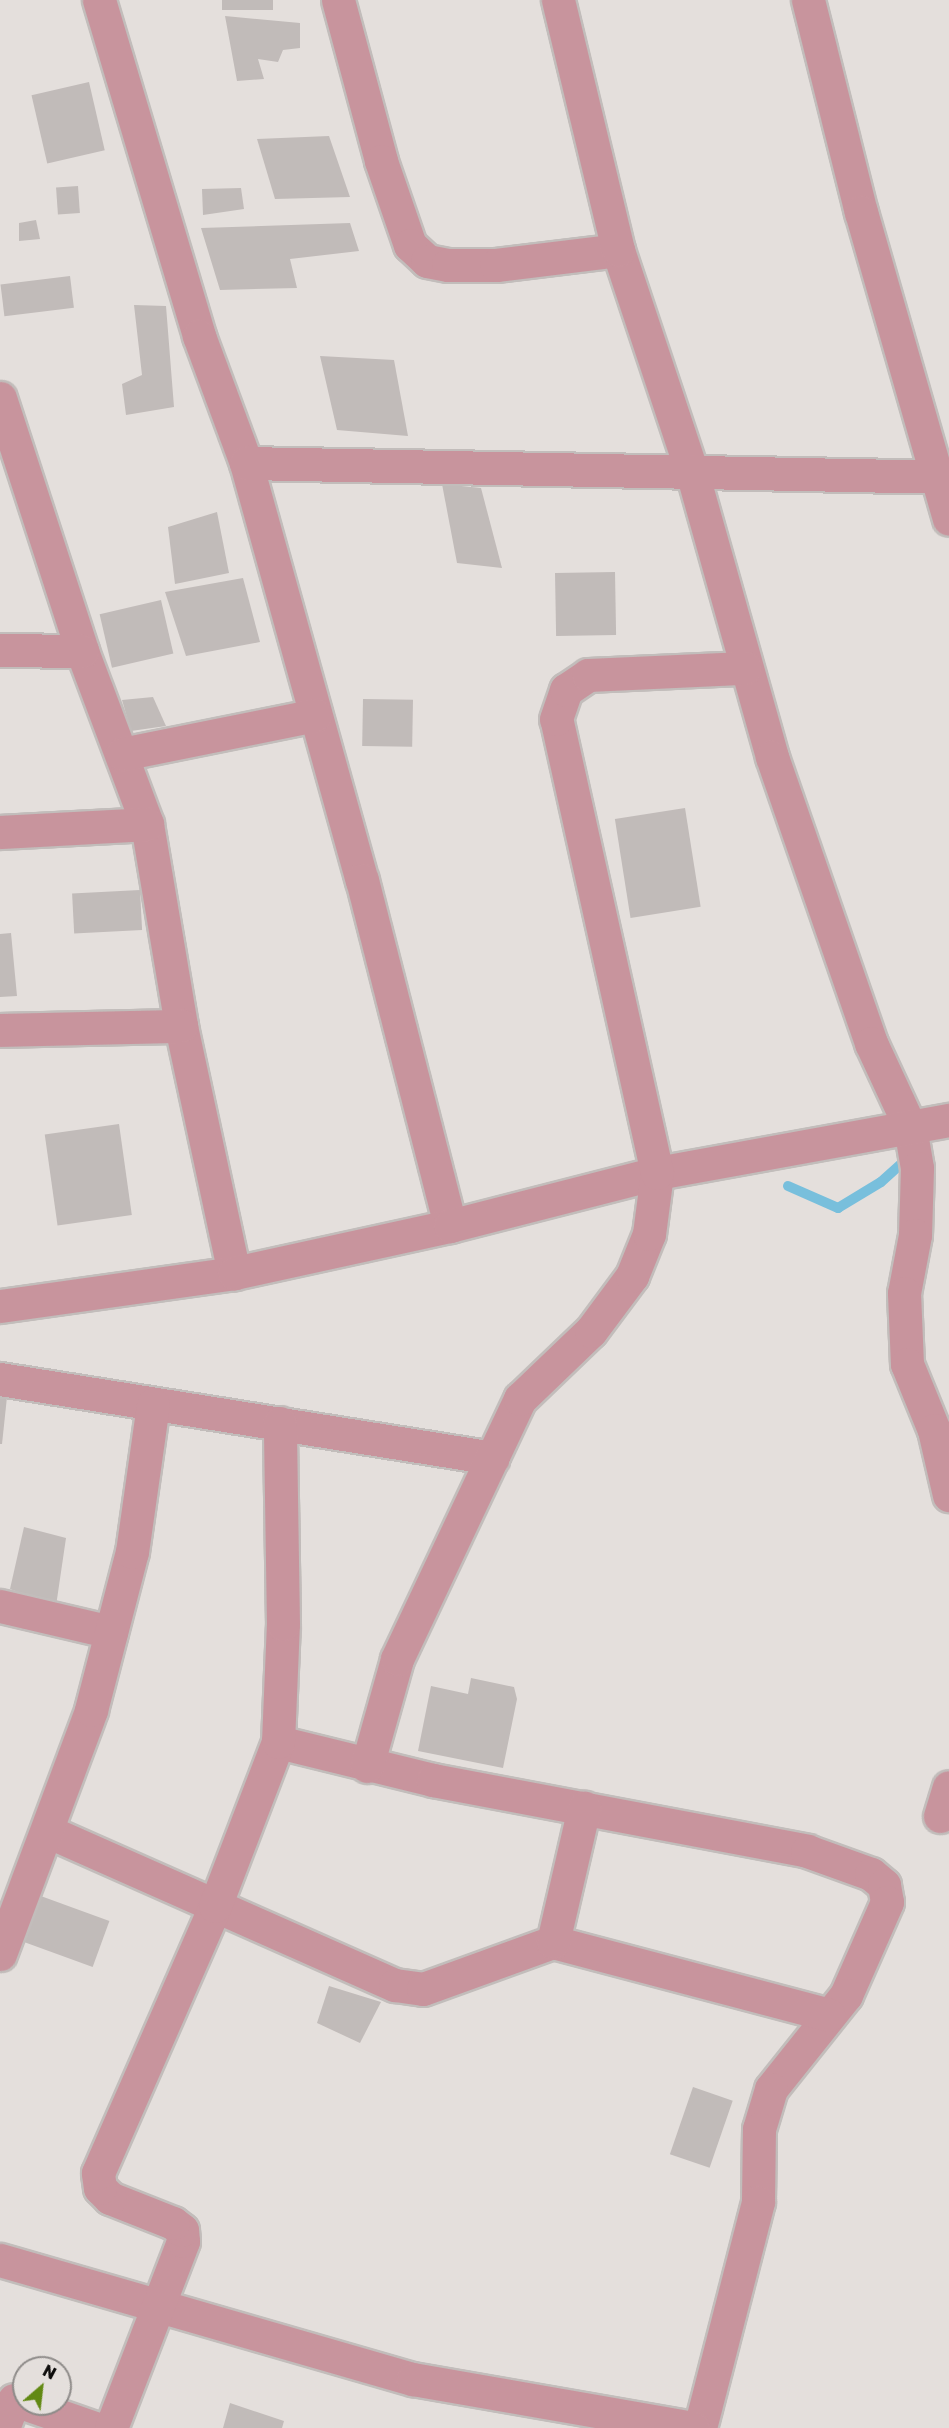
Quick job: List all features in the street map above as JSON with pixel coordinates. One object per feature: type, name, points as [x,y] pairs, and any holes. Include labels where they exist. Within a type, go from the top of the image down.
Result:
[{"type":"street","points":[[99,0],[196,325],[246,463],[380,950],[450,1226]]},
{"type":"street","points":[[338,0],[381,161],[410,245],[427,261],[447,265],[496,265],[618,250]]},
{"type":"street","points":[[558,0],[618,250],[692,472],[772,757],[871,1043],[910,1127],[917,1168],[915,1235],[904,1293],[907,1364],[934,1430],[949,1495]]},
{"type":"street","points":[[808,0],[861,212],[944,477],[949,519]]},
{"type":"street","points":[[0,398],[12,473],[147,824],[181,1026],[234,1273]]},
{"type":"street","points":[[246,463],[944,477]]},
{"type":"street","points":[[0,650],[82,651]]},
{"type":"street","points":[[367,1766],[398,1659],[520,1399],[591,1331],[632,1276],[649,1234],[657,1173],[556,719],[566,690],[588,675],[746,668]]},
{"type":"street","points":[[122,754],[315,715]]},
{"type":"street","points":[[0,832],[147,824]]},
{"type":"street","points":[[0,1030],[181,1026]]},
{"type":"street","points":[[0,1306],[234,1273],[450,1226],[657,1173],[949,1120]]},
{"type":"street","points":[[0,1379],[493,1458]]},
{"type":"street","points":[[0,1954],[91,1710],[132,1552],[153,1404]]},
{"type":"street","points":[[111,2428],[183,2241],[182,2230],[173,2223],[110,2198],[100,2188],[99,2174],[214,1906],[278,1742],[283,1624],[280,1424]]},
{"type":"street","points":[[0,1606],[111,1632]]},
{"type":"street","points":[[278,1742],[367,1766],[807,1851],[871,1874],[884,1885],[887,1902],[846,1995],[771,2089],[759,2129],[758,2202],[700,2428]]},
{"type":"street","points":[[553,1942],[584,1808]]},
{"type":"street","points":[[47,1831],[395,1985],[423,1989],[553,1942],[829,2015]]},
{"type":"street","points":[[0,2260],[413,2379],[693,2428]]},
{"type":"street","points":[[50,2416],[95,2428]]},
{"type":"building","points":[[222,0],[273,0],[273,10],[222,10]]},
{"type":"building","points":[[225,16],[300,23],[300,48],[283,50],[278,62],[258,59],[264,79],[237,81]]},
{"type":"building","points":[[89,82],[105,150],[47,163],[32,95]]},
{"type":"building","points":[[329,136],[350,197],[275,199],[257,139]]},
{"type":"building","points":[[78,186],[80,213],[58,214],[56,188]]},
{"type":"building","points":[[241,188],[244,209],[203,215],[202,189]]},
{"type":"building","points":[[36,220],[40,239],[19,241],[19,223]]},
{"type":"building","points":[[350,223],[359,251],[290,259],[297,288],[220,290],[201,228]]},
{"type":"building","points":[[70,276],[74,308],[4,316],[1,285]]},
{"type":"building","points":[[134,305],[166,306],[174,407],[126,415],[122,384],[142,375]]},
{"type":"building","points":[[320,356],[394,360],[408,436],[337,430]]},
{"type":"building","points":[[442,484],[481,488],[502,568],[457,563]]},
{"type":"building","points":[[217,512],[229,573],[175,584],[168,527]]},
{"type":"building","points":[[615,572],[616,635],[556,636],[555,573]]},
{"type":"building","points":[[243,578],[260,642],[186,656],[165,592]]},
{"type":"building","points":[[161,600],[173,654],[112,668],[100,614]]},
{"type":"building","points":[[153,697],[166,726],[131,731],[122,700]]},
{"type":"building","points":[[363,699],[413,700],[412,747],[362,746]]},
{"type":"building","points":[[685,808],[701,907],[631,918],[615,819]]},
{"type":"building","points":[[140,890],[142,930],[74,934],[72,894]]},
{"type":"building","points":[[11,933],[17,996],[0,997],[0,934]]},
{"type":"building","points":[[119,1124],[132,1215],[58,1226],[45,1134]]},
{"type":"building","points":[[0,1396],[7,1397],[2,1444],[0,1444]]},
{"type":"building","points":[[24,1527],[66,1538],[56,1606],[10,1589]]},
{"type":"building","points":[[471,1678],[514,1687],[517,1699],[503,1768],[418,1751],[431,1686],[468,1694]]},
{"type":"building","points":[[38,1895],[109,1921],[93,1967],[21,1941]]},
{"type":"building","points":[[329,1986],[381,2002],[360,2043],[317,2023]]},
{"type":"building","points":[[693,2087],[733,2101],[710,2168],[670,2154]]},
{"type":"building","points":[[230,2403],[284,2421],[282,2428],[223,2428]]},
{"type":"waterway","points":[[788,1186],[838,1208],[881,1182],[910,1156]]}]
